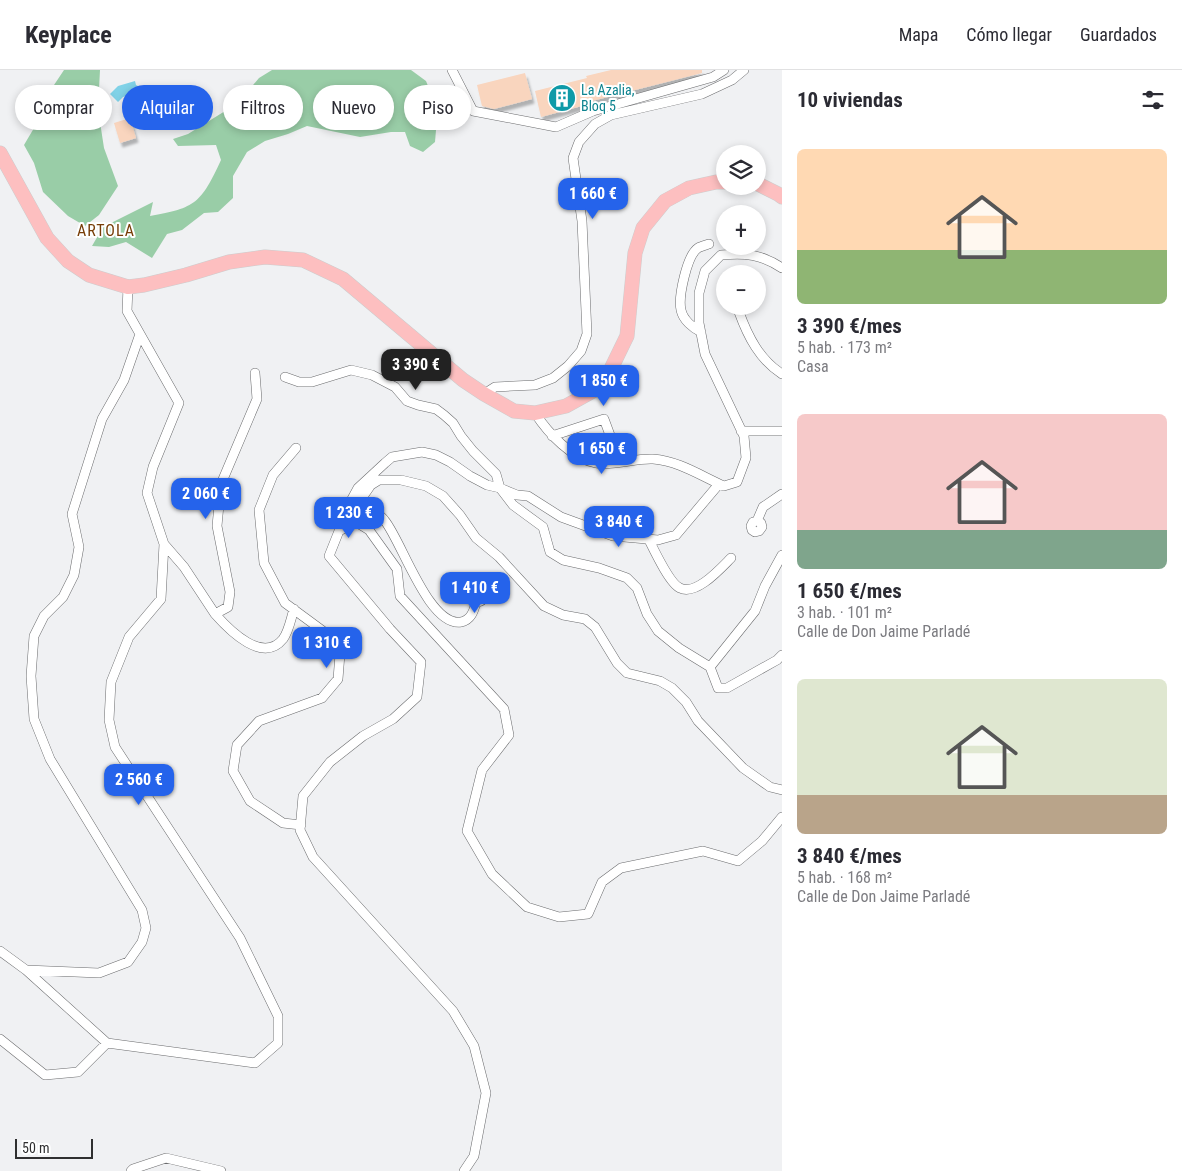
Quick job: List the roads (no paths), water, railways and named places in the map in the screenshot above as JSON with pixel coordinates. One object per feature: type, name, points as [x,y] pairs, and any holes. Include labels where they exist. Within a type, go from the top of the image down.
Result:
[{"type":"main road","points":[[0,153],[47,238],[68,260],[89,275],[128,287],[186,275],[229,262],[265,257],[303,260],[343,279],[463,380],[484,394],[514,411],[535,413],[566,406],[593,391],[610,373],[627,336],[635,253],[643,228],[665,201],[689,188],[716,182]]},
{"type":"main road","points":[[766,188],[782,197]]},
{"type":"street","points":[[452,70],[473,111],[556,127],[593,111],[713,77],[724,70]]},
{"type":"street","points":[[484,394],[495,387],[535,385],[553,378],[568,366],[581,351],[587,334],[582,221],[573,158],[579,142],[595,124],[611,115],[702,94],[732,80],[744,70]]},
{"type":"street","points":[[701,332],[695,330],[681,310],[682,290],[688,265],[694,252],[699,247],[709,244]]},
{"type":"street","points":[[535,413],[552,436],[568,449],[587,460],[597,463],[653,459],[676,463],[724,486],[737,482],[746,458],[744,436],[706,354],[701,332],[699,293],[706,272],[721,254],[742,254],[769,259],[782,268]]},
{"type":"street","points":[[128,287],[127,311],[179,403],[153,467],[147,493],[164,544],[184,568],[226,627],[252,644],[265,649],[274,647],[284,637],[294,609]]},
{"type":"street","points":[[740,315],[746,331],[759,351],[770,366],[782,374]]},
{"type":"street","points":[[26,970],[99,973],[128,962],[142,942],[146,928],[142,910],[50,759],[34,719],[31,676],[34,636],[44,616],[62,597],[74,575],[79,547],[72,514],[102,419],[124,380],[140,334]]},
{"type":"street","points":[[285,377],[299,382],[312,382],[351,370],[372,375],[389,383],[407,401],[418,406],[436,409],[453,422],[473,451],[496,474],[500,488],[513,504],[543,527],[550,552],[562,560],[599,568],[627,578],[637,588],[647,614],[658,631],[679,648],[710,667],[718,688],[727,688],[777,660],[782,655]]},
{"type":"street","points":[[215,614],[228,607],[230,592],[217,526],[221,484],[257,399],[255,373]]},
{"type":"street","points":[[552,436],[604,419],[620,462]]},
{"type":"street","points":[[741,431],[782,431]]},
{"type":"street","points":[[296,448],[272,475],[258,510],[264,563],[285,603],[323,632],[340,654],[338,679],[322,698],[259,721],[236,745],[233,771],[250,801],[283,823],[301,825]]},
{"type":"street","points":[[476,602],[473,613],[464,622],[454,623],[443,618],[418,582],[385,520],[376,513],[357,506],[351,506],[352,499],[358,488],[392,457],[422,452],[436,455],[487,485],[517,495],[528,496],[561,517],[613,536],[649,540],[658,540],[676,535],[719,484]]},
{"type":"street","points":[[357,506],[371,485],[379,480],[401,480],[426,486],[443,496],[460,515],[476,538],[499,557],[544,606],[563,615],[585,619],[595,628],[617,662],[627,673],[660,681],[672,688],[686,702],[698,721],[744,768],[770,787],[782,790]]},
{"type":"street","points":[[757,521],[762,507],[782,494]]},
{"type":"street","points":[[464,1171],[474,1156],[486,1093],[474,1046],[453,1011],[313,857],[300,830],[303,796],[330,762],[364,736],[393,719],[417,696],[421,662],[390,629],[329,556],[338,531],[356,522],[369,530],[397,569],[400,596],[504,709],[509,735],[482,770],[467,831],[492,874],[527,907],[559,917],[588,914],[602,882],[621,868],[703,851],[738,861],[762,841],[782,817]]},
{"type":"street","points":[[649,540],[666,572],[678,588],[687,590],[700,585],[731,558]]},
{"type":"street","points":[[0,951],[26,970],[107,1043],[255,1063],[278,1043],[278,1016],[240,938],[115,747],[109,720],[111,682],[129,637],[161,599],[164,544]]},
{"type":"street","points":[[710,667],[755,611],[765,586],[782,555]]},
{"type":"street","points":[[0,1039],[46,1075],[78,1072],[107,1043]]},
{"type":"street","points":[[131,1171],[133,1168],[166,1158],[220,1171]]},
{"type":"water","points":[[135,81],[136,85],[122,85],[122,98],[118,102],[112,96],[112,92],[118,86]]},
{"type":"place","name":"La Azalia, Bloq 5","points":[[562,98]]},
{"type":"district","name":"ARTOLA","points":[[106,230]]}]
